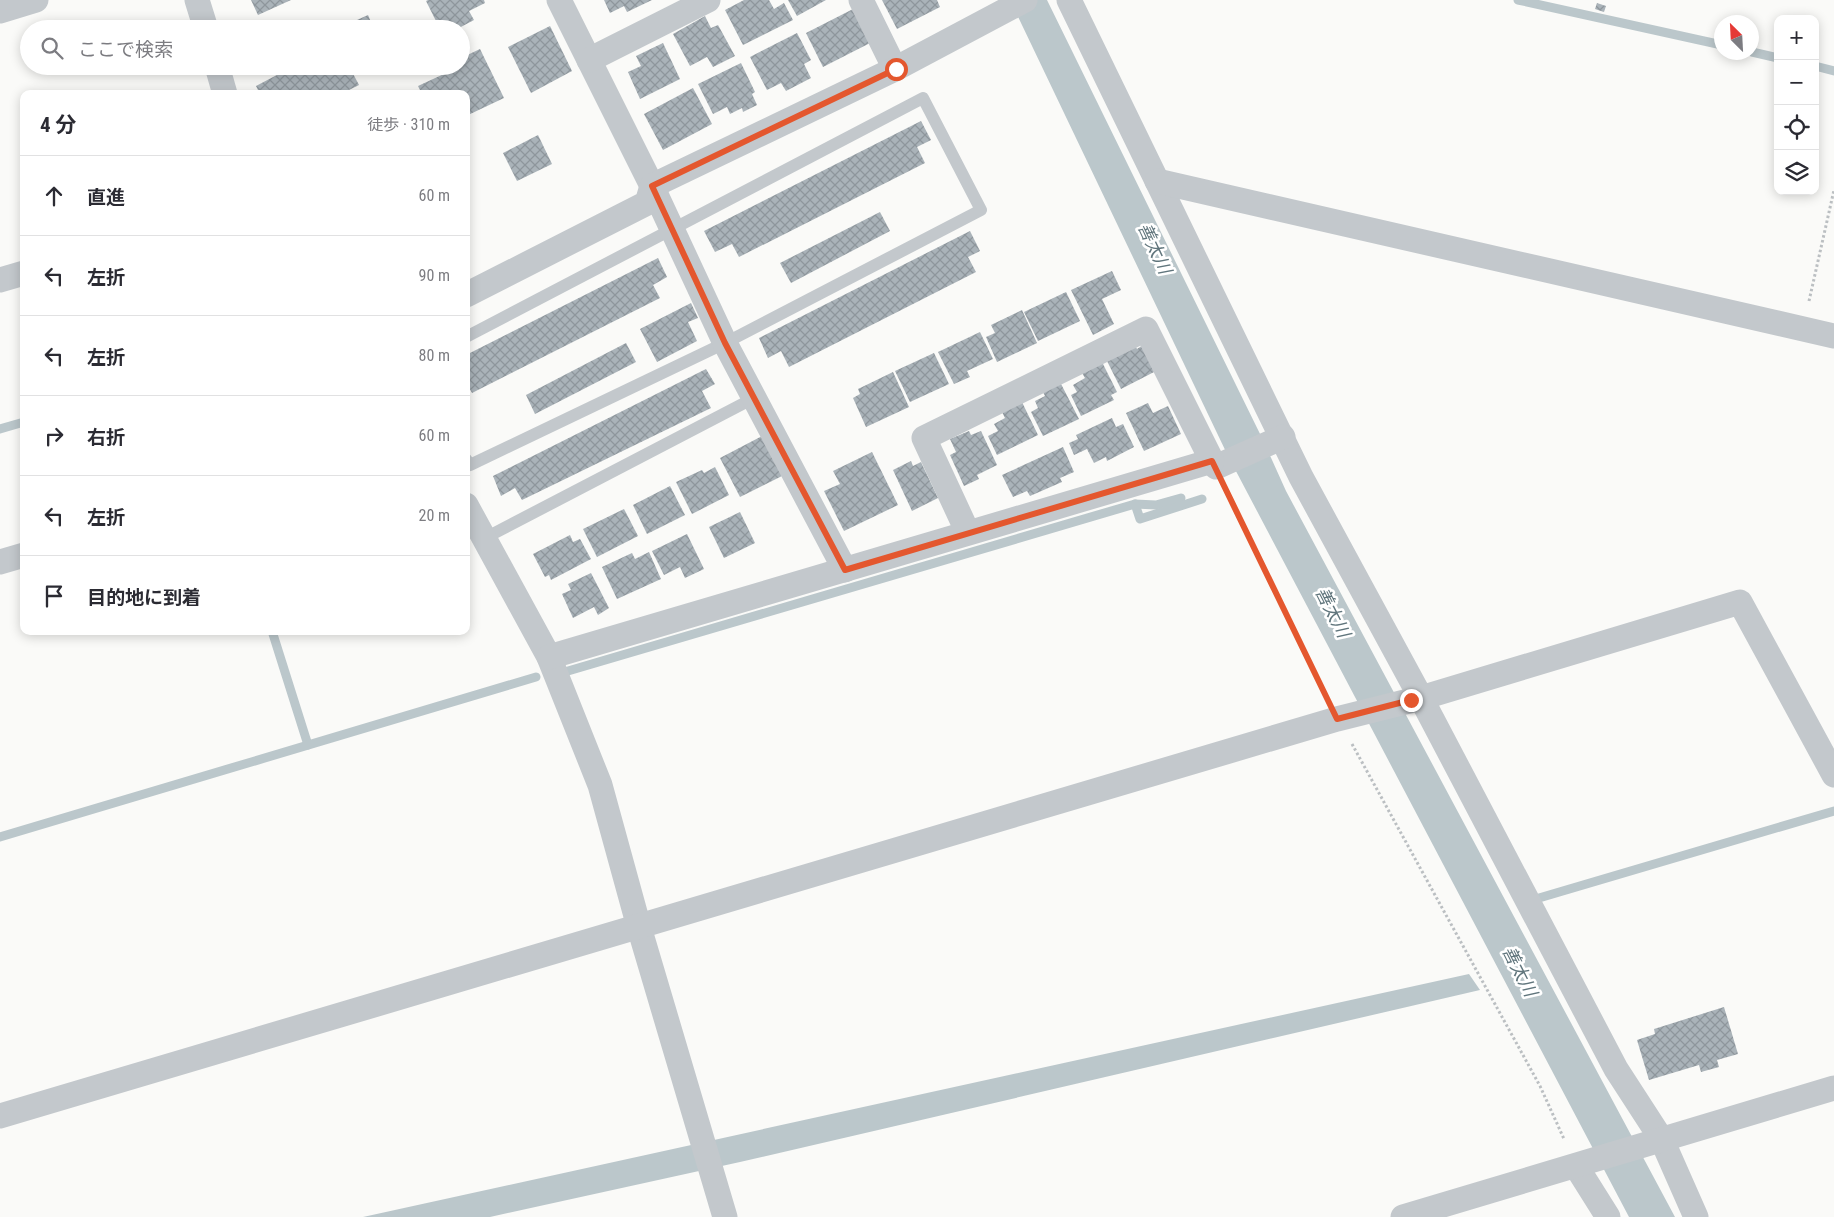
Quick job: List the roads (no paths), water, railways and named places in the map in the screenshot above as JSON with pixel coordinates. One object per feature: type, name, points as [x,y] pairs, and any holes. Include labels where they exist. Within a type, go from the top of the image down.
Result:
[{"type":"street","points":[[0,11],[36,0]]},
{"type":"street","points":[[197,0],[203,20]]},
{"type":"street","points":[[558,0],[652,186],[725,343],[845,570]]},
{"type":"street","points":[[589,60],[708,0]]},
{"type":"street","points":[[861,0],[896,69]]},
{"type":"street","points":[[1069,0],[1278,439],[1301,477],[1416,699],[1696,1217]]},
{"type":"street","points":[[470,293],[647,203],[652,186],[896,69],[1016,4]]},
{"type":"street","points":[[220,75],[224,90]]},
{"type":"street","points":[[1157,182],[1834,336]]},
{"type":"street","points":[[0,280],[20,274]]},
{"type":"street","points":[[550,657],[1212,461],[1146,329],[924,438],[968,533]]},
{"type":"street","points":[[1220,465],[1278,439]]},
{"type":"street","points":[[470,512],[550,657],[600,784],[639,927],[726,1217]]},
{"type":"street","points":[[0,562],[20,556]]},
{"type":"street","points":[[0,1116],[1340,718],[1416,699],[1740,602],[1834,775]]},
{"type":"street","points":[[1403,1217],[1834,1088]]},
{"type":"street","points":[[1579,1165],[1608,1217]]},
{"type":"lane","points":[[470,335],[923,98],[981,210],[725,343],[470,465]]},
{"type":"lane","points":[[484,538],[754,398]]},
{"type":"water","name":"善太川","points":[[1010,0],[1047,0],[1263,440],[1286,491],[1675,1217],[1629,1217],[1228,456]]},
{"type":"water","points":[[1469,974],[1480,990],[740,1162],[490,1217],[363,1217]]},
{"type":"waterway","points":[[1518,0],[1714,43]]},
{"type":"waterway","points":[[1759,54],[1774,57]]},
{"type":"waterway","points":[[1819,67],[1834,71]]},
{"type":"waterway","points":[[0,429],[20,423]]},
{"type":"waterway","points":[[1135,504],[1156,505],[1181,498]]},
{"type":"waterway","points":[[568,671],[1135,504],[1140,519],[1202,499]]},
{"type":"waterway","points":[[273,635],[308,745]]},
{"type":"waterway","points":[[0,837],[536,677]]},
{"type":"waterway","points":[[1539,898],[1834,811]]}]
